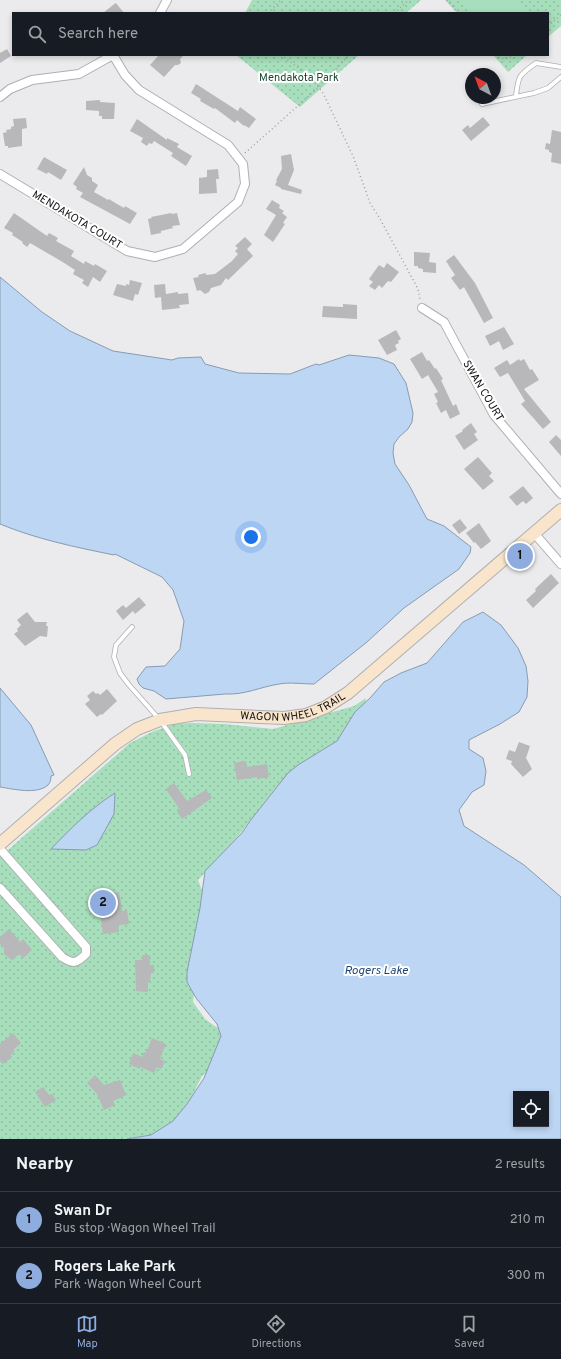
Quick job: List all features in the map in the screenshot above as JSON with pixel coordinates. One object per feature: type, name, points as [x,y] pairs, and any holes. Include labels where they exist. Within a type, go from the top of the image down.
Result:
[{"type":"street","points":[[161,12],[167,0]]},
{"type":"street","name":"MENDAKOTA COURT","points":[[0,97],[10,89],[32,80],[79,74],[111,56]]},
{"type":"street","name":"MENDAKOTA COURT","points":[[0,174],[128,250],[155,257],[183,249],[238,202],[245,184],[243,164],[228,145],[139,90],[125,75],[114,56]]},
{"type":"street","name":"SWAN COURT","points":[[422,308],[444,322],[494,415],[561,494]]},
{"type":"street","name":"WAGON WHEEL TRAIL","points":[[0,844],[115,744],[137,729],[160,720],[196,714],[284,718],[306,715],[326,707],[348,693],[561,510]]},
{"type":"street","points":[[534,533],[561,564]]},
{"type":"street","points":[[0,849],[86,947],[86,954],[80,960],[74,962],[69,962],[62,957],[0,888]]},
{"type":"lane","points":[[516,96],[517,80],[523,72],[536,63],[561,67]]},
{"type":"lane","points":[[501,100],[534,93],[548,88],[561,77]]},
{"type":"lane","points":[[132,627],[116,645],[114,657],[120,673],[160,720],[185,755],[189,774]]},
{"type":"path","points":[[269,12],[281,0]]},
{"type":"path","points":[[395,12],[409,0]]},
{"type":"path","points":[[447,0],[457,12]]},
{"type":"path","points":[[549,25],[561,15]]},
{"type":"path","points":[[282,56],[319,86],[353,156],[370,203],[418,289],[422,308]]},
{"type":"path","points":[[238,158],[258,142],[319,86],[348,56]]},
{"type":"path","points":[[497,56],[502,59],[510,58],[512,56]]},
{"type":"green space","points":[[252,0],[421,0],[407,12],[246,12]]},
{"type":"green space","points":[[445,0],[561,0],[561,26],[549,36],[549,12],[456,12]]},
{"type":"green space","points":[[459,0],[517,0],[528,12],[470,12]]},
{"type":"green space","name":"Mendakota Park","points":[[237,56],[358,56],[300,107]]},
{"type":"green space","points":[[494,56],[526,56],[508,72]]},
{"type":"green space","points":[[366,698],[361,740],[276,788],[232,844],[198,880],[215,925],[195,986],[193,1002],[205,1019],[216,1027],[233,1030],[218,1065],[202,1076],[179,1122],[154,1139],[0,1139],[0,857],[130,743],[154,731],[175,724],[192,723],[224,724],[273,729],[354,706]]},
{"type":"water","points":[[0,277],[42,312],[70,331],[113,351],[172,360],[178,358],[201,357],[205,364],[239,373],[290,374],[316,364],[319,365],[349,355],[379,358],[394,364],[406,383],[413,413],[412,422],[408,429],[394,444],[393,453],[395,464],[409,485],[427,519],[444,526],[471,547],[470,553],[459,569],[404,608],[367,642],[314,684],[283,683],[232,694],[166,699],[154,691],[143,688],[137,679],[146,667],[165,666],[180,649],[184,621],[173,590],[162,577],[115,554],[56,542],[0,524]]},
{"type":"water","name":"Rogers Lake","points":[[483,612],[501,625],[518,648],[526,666],[528,681],[527,697],[519,712],[469,740],[469,749],[483,758],[486,771],[484,785],[472,792],[459,810],[464,826],[524,865],[561,897],[561,1139],[127,1139],[151,1135],[173,1121],[187,1104],[204,1078],[221,1036],[217,1024],[196,998],[187,982],[187,972],[200,908],[205,871],[242,833],[288,773],[298,765],[337,741],[355,712],[384,682],[401,673],[427,663],[463,622]]},
{"type":"water","points":[[0,688],[31,725],[54,775],[51,776],[49,784],[43,788],[31,791],[0,787]]},
{"type":"water","points":[[115,793],[114,814],[97,845],[86,850],[51,849],[89,812]]},
{"type":"building","points":[[116,3],[123,12],[104,12]]},
{"type":"building","points":[[7,49],[11,56],[0,63],[0,53]]},
{"type":"building","points":[[158,56],[183,56],[180,59],[181,63],[175,65],[164,77],[150,65]]},
{"type":"building","points":[[196,84],[238,111],[240,107],[256,119],[249,128],[237,120],[235,123],[215,108],[214,109],[200,101],[201,99],[191,93]]},
{"type":"building","points":[[100,100],[100,102],[115,103],[114,119],[102,119],[102,116],[99,116],[99,111],[86,110],[86,101]]},
{"type":"building","points":[[483,117],[490,125],[471,141],[462,130],[468,125],[470,128]]},
{"type":"building","points":[[26,118],[27,128],[22,129],[22,146],[8,148],[8,146],[5,146],[3,133],[7,132],[6,130],[11,129],[11,127],[14,126],[13,119]]},
{"type":"building","points":[[137,119],[167,140],[167,138],[179,144],[177,147],[192,156],[186,166],[171,156],[173,153],[154,141],[152,144],[149,143],[147,146],[141,142],[143,138],[130,131]]},
{"type":"building","points":[[552,130],[561,132],[561,164],[551,162],[552,153],[545,149],[546,143],[550,144]]},
{"type":"building","points":[[291,154],[294,170],[288,185],[302,190],[301,194],[281,189],[275,185],[282,169],[281,156]]},
{"type":"building","points":[[44,157],[67,170],[61,180],[48,172],[47,174],[37,169]]},
{"type":"building","points":[[84,167],[87,175],[98,185],[94,192],[124,208],[125,206],[137,213],[130,224],[80,197],[83,193],[76,189],[77,187],[73,184]]},
{"type":"building","points":[[218,169],[219,179],[216,179],[217,193],[199,194],[199,178],[207,177],[207,170]]},
{"type":"building","points":[[272,200],[280,205],[279,208],[284,211],[282,213],[287,217],[283,223],[285,224],[273,242],[264,235],[276,215],[266,209]]},
{"type":"building","points":[[14,213],[47,236],[49,233],[58,238],[56,241],[74,251],[71,256],[84,264],[85,261],[94,266],[95,264],[107,271],[100,282],[93,277],[88,287],[82,283],[84,280],[73,274],[75,270],[30,243],[27,247],[22,243],[23,242],[12,235],[13,233],[4,228]]},
{"type":"building","points":[[171,213],[177,213],[180,225],[172,226],[173,228],[151,235],[148,219]]},
{"type":"building","points":[[245,237],[252,244],[247,249],[253,256],[228,280],[226,278],[221,285],[211,288],[209,292],[205,294],[200,290],[197,291],[193,278],[199,277],[198,275],[206,273],[206,275],[215,274],[232,261],[238,254],[235,251],[238,248],[235,246]]},
{"type":"building","points":[[414,252],[430,253],[429,262],[436,263],[436,273],[423,272],[423,269],[418,268],[418,266],[414,266]]},
{"type":"building","points":[[454,255],[475,283],[493,318],[484,323],[464,287],[460,290],[451,278],[455,275],[446,261]]},
{"type":"building","points":[[387,263],[399,272],[391,282],[388,281],[382,288],[379,285],[375,290],[369,286],[373,282],[369,279],[379,265],[384,268]]},
{"type":"building","points":[[130,280],[142,283],[138,295],[135,294],[133,301],[113,295],[117,284],[126,286],[126,284],[129,285]]},
{"type":"building","points":[[165,284],[166,294],[178,292],[178,294],[188,293],[189,304],[179,305],[180,308],[162,310],[161,297],[155,298],[154,285]]},
{"type":"building","points":[[343,304],[357,305],[357,319],[322,317],[323,306],[343,307]]},
{"type":"building","points":[[504,327],[514,344],[503,350],[499,341],[490,346],[485,336]]},
{"type":"building","points":[[396,330],[401,339],[398,341],[399,343],[395,345],[397,350],[387,355],[378,340]]},
{"type":"building","points":[[422,352],[427,361],[429,360],[443,379],[441,380],[453,406],[456,404],[460,414],[450,419],[446,410],[441,413],[436,403],[438,402],[434,394],[438,392],[428,375],[422,379],[410,359]]},
{"type":"building","points":[[519,359],[520,361],[524,359],[530,370],[532,369],[539,380],[524,389],[551,422],[543,429],[521,404],[525,401],[508,373],[500,377],[494,368],[507,360],[510,365]]},
{"type":"building","points":[[471,423],[477,432],[474,434],[478,440],[464,450],[455,436]]},
{"type":"building","points":[[556,435],[561,440],[561,456],[549,442]]},
{"type":"building","points":[[478,457],[492,473],[489,476],[494,481],[483,490],[464,469]]},
{"type":"building","points":[[523,486],[533,498],[526,504],[523,501],[517,506],[509,497]]},
{"type":"building","points":[[460,519],[467,528],[459,534],[452,525]]},
{"type":"building","points":[[479,523],[491,541],[481,549],[466,533]]},
{"type":"building","points":[[551,574],[559,583],[533,608],[526,600]]},
{"type":"building","points":[[139,597],[146,605],[135,614],[133,611],[123,620],[116,611],[123,605],[126,608]]},
{"type":"building","points":[[27,612],[35,622],[47,622],[46,626],[48,626],[47,637],[40,636],[25,646],[14,634],[18,631],[17,629],[21,625],[17,620]]},
{"type":"building","points":[[107,689],[117,701],[102,715],[101,714],[97,717],[85,704],[90,700],[87,696],[93,691],[100,695]]},
{"type":"building","points":[[519,742],[530,746],[526,758],[532,769],[523,777],[511,764],[512,761],[506,759],[509,750],[515,752]]},
{"type":"building","points":[[246,761],[247,767],[267,764],[269,777],[237,780],[234,763]]},
{"type":"building","points":[[174,783],[187,801],[206,790],[212,798],[182,819],[177,812],[180,810],[166,789]]},
{"type":"building","points":[[119,892],[122,911],[127,910],[129,924],[118,925],[119,932],[103,934],[100,915],[104,915],[101,895]]},
{"type":"building","points":[[9,929],[20,942],[23,939],[32,950],[23,958],[19,954],[12,960],[4,954],[4,948],[0,944],[0,937]]},
{"type":"building","points":[[142,955],[150,955],[150,965],[154,965],[154,973],[151,973],[150,982],[148,982],[148,992],[136,991],[135,960],[142,960]]},
{"type":"building","points":[[13,1033],[21,1043],[13,1050],[15,1051],[11,1055],[12,1057],[3,1064],[0,1061],[0,1044]]},
{"type":"building","points":[[152,1038],[166,1044],[160,1059],[165,1061],[161,1069],[157,1067],[154,1073],[129,1064],[133,1053],[142,1057],[144,1052],[146,1053]]},
{"type":"building","points":[[95,1075],[104,1085],[120,1080],[126,1095],[113,1101],[115,1105],[104,1110],[97,1094],[87,1083]]},
{"type":"building","points":[[43,1087],[49,1095],[52,1094],[56,1100],[45,1107],[35,1092]]},
{"type":"place","name":"Swan Dr","points":[[520,556]]},
{"type":"place","name":"Rogers Lake Park","points":[[103,903]]}]
